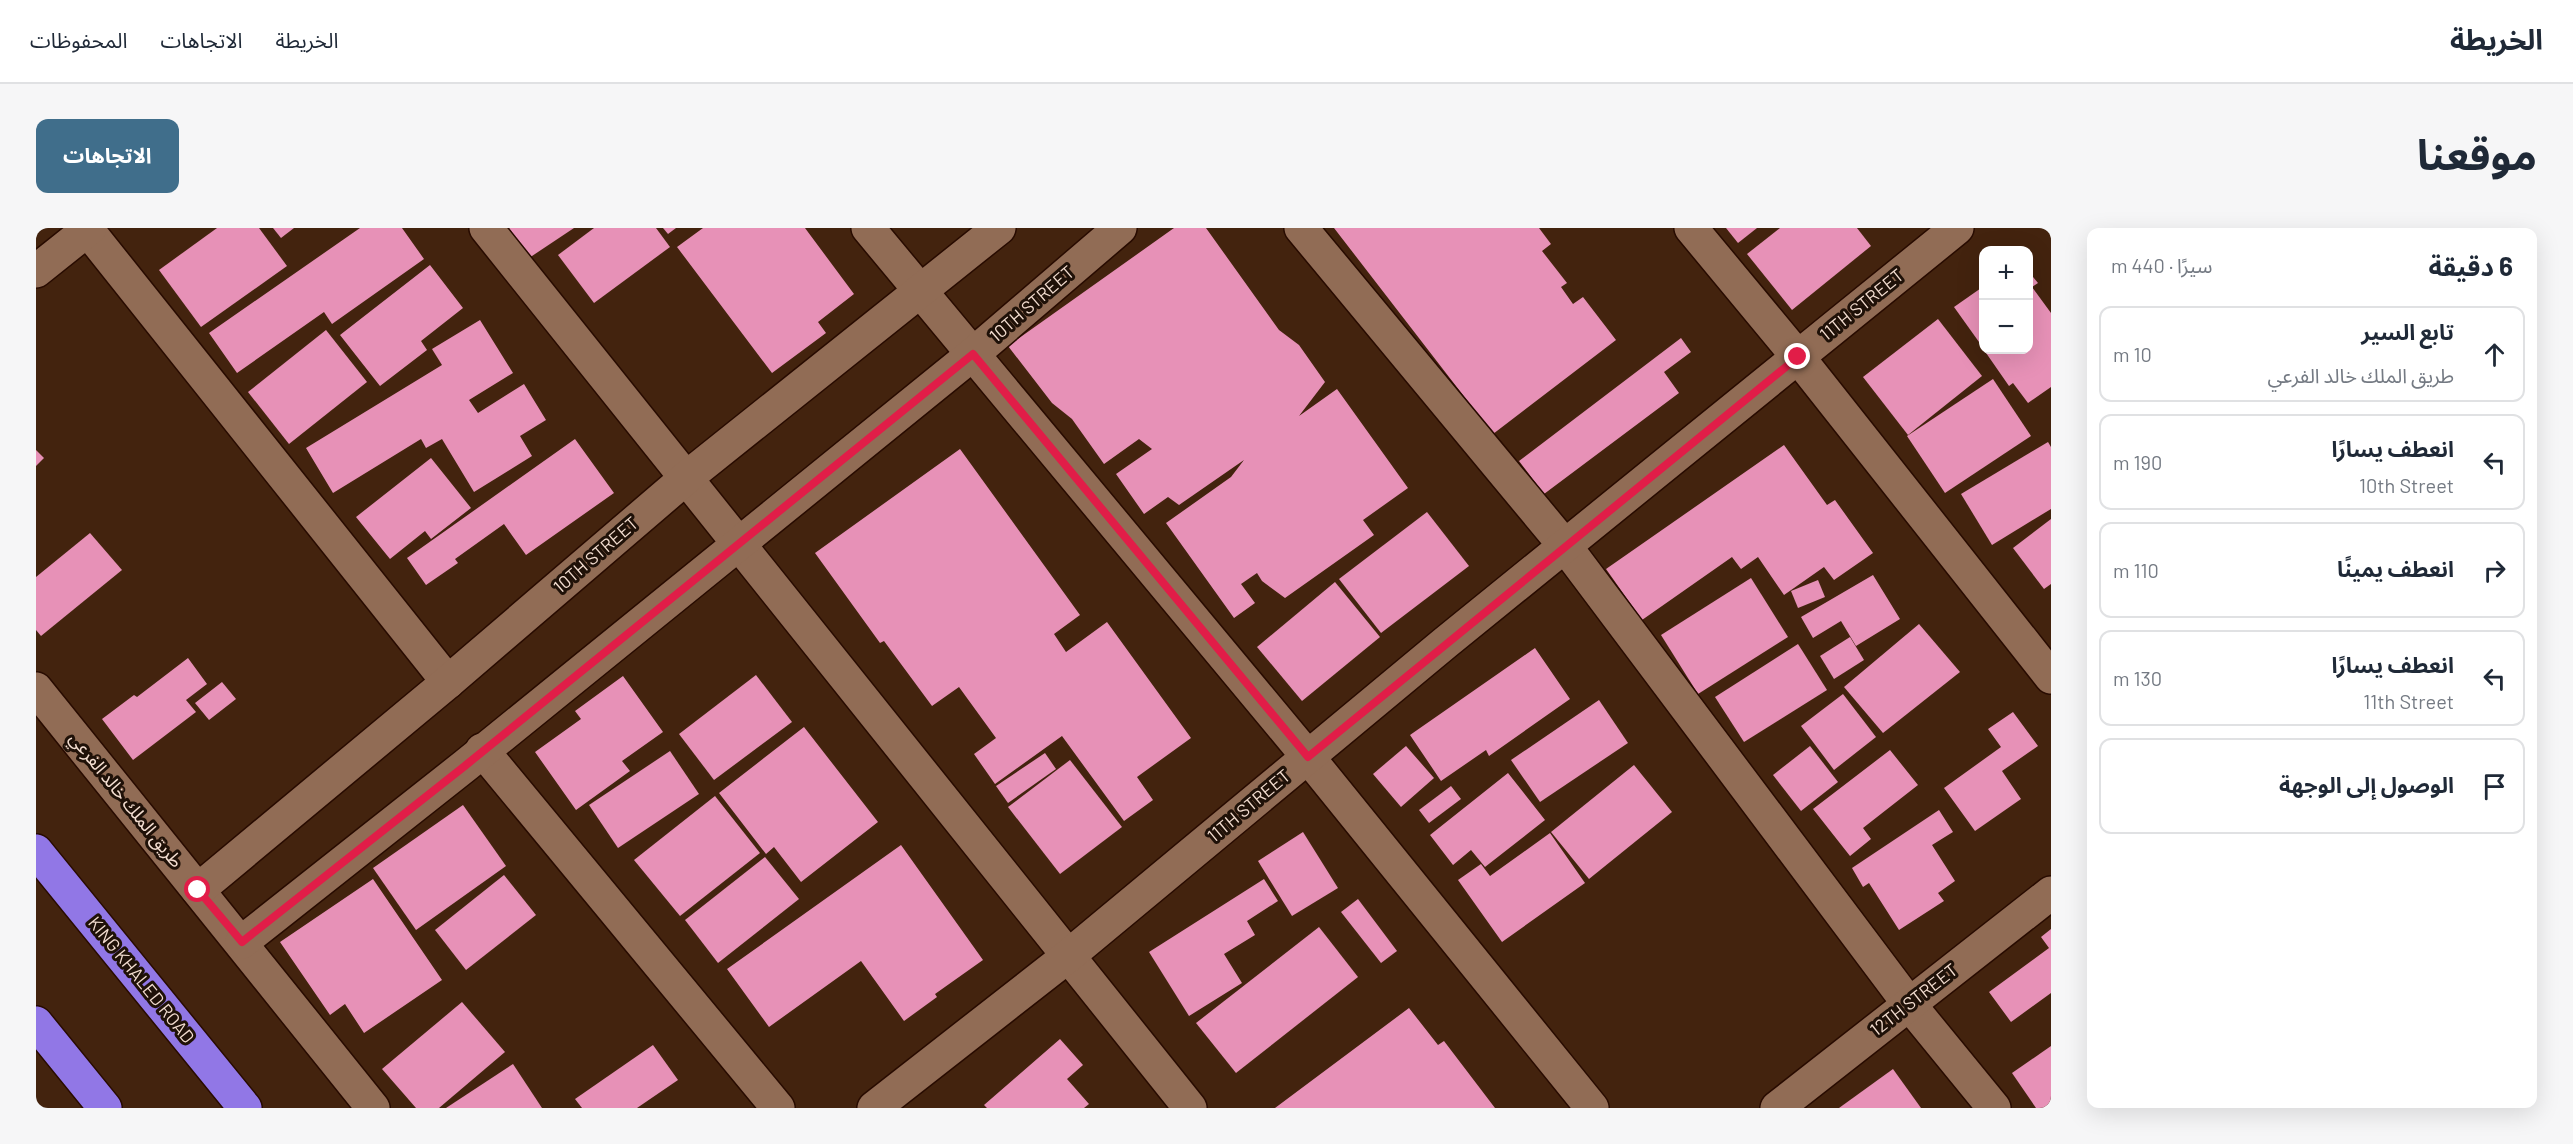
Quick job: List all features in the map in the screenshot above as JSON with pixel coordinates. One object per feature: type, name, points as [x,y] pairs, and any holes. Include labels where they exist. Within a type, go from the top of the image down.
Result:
[{"type":"highway","name":"KING KHALED ROAD","points":[[36,851],[245,1108]]},
{"type":"highway","points":[[36,1023],[105,1108]]},
{"type":"street","points":[[486,228],[1190,1108]]},
{"type":"street","points":[[868,228],[918,292],[973,354],[1308,757],[1592,1108]]},
{"type":"street","name":"10TH STREET","points":[[198,890],[448,682],[686,478],[999,228]]},
{"type":"street","name":"10TH STREET","points":[[242,942],[973,354],[1120,228]]},
{"type":"street","points":[[1301,228],[1565,546],[1909,1004],[1994,1108]]},
{"type":"street","points":[[1691,228],[1798,357],[2051,677]]},
{"type":"street","name":"11TH STREET","points":[[874,1108],[1067,957],[1565,546],[1957,228]]},
{"type":"street","points":[[36,271],[88,229],[448,682]]},
{"type":"street","name":"طريق الملك خالد الفرعي","points":[[36,689],[374,1108]]},
{"type":"street","points":[[482,750],[778,1108]]},
{"type":"street","name":"12TH STREET","points":[[1777,1108],[2051,893]]},
{"type":"building","points":[[217,228],[259,228],[287,266],[201,327],[159,270]]},
{"type":"building","points":[[273,228],[294,228],[281,238]]},
{"type":"building","points":[[360,228],[402,228],[424,259],[332,324],[324,312],[237,373],[209,333]]},
{"type":"building","points":[[509,228],[574,228],[529,258]]},
{"type":"building","points":[[594,228],[656,228],[670,247],[594,303],[558,255]]},
{"type":"building","points":[[663,228],[676,228],[668,234]]},
{"type":"building","points":[[703,228],[805,228],[854,294],[818,322],[826,333],[772,373],[677,247]]},
{"type":"building","points":[[1174,228],[1206,228],[1279,330],[1299,345],[1325,382],[1299,416],[1337,389],[1408,488],[1363,520],[1374,535],[1285,598],[1262,581],[1257,573],[1241,584],[1255,603],[1234,618],[1166,523],[1231,477],[1244,460],[1179,505],[1168,497],[1144,514],[1116,474],[1152,449],[1139,439],[1104,464],[1072,419],[1052,403],[1008,346]]},
{"type":"building","points":[[1334,228],[1539,228],[1551,244],[1542,251],[1567,283],[1561,287],[1573,304],[1583,297],[1616,340],[1493,434]]},
{"type":"building","points":[[1726,228],[1757,228],[1738,243]]},
{"type":"building","points":[[1780,228],[1857,228],[1871,246],[1792,310],[1747,254]]},
{"type":"building","points":[[430,265],[463,308],[421,341],[427,350],[380,386],[340,335]]},
{"type":"building","points":[[2033,277],[2038,283],[2033,286]]},
{"type":"building","points":[[2033,288],[2051,313],[2051,387],[2028,403],[2013,383],[2009,386],[1987,354],[2033,354]]},
{"type":"building","points":[[1979,290],[1979,342],[1954,307]]},
{"type":"building","points":[[1938,319],[1982,376],[1908,435],[1863,377]]},
{"type":"building","points":[[480,320],[513,373],[469,400],[478,413],[524,384],[546,420],[520,436],[532,456],[474,492],[442,439],[426,448],[421,439],[333,493],[306,448],[442,365],[432,349]]},
{"type":"building","points":[[326,330],[367,382],[289,444],[248,392]]},
{"type":"building","points":[[1681,338],[1691,352],[1664,372],[1679,393],[1544,494],[1519,461]]},
{"type":"building","points":[[1993,379],[2031,436],[1945,493],[1907,436]]},
{"type":"building","points":[[575,439],[614,493],[526,555],[504,524],[455,559],[458,563],[426,585],[407,558]]},
{"type":"building","points":[[2048,442],[2051,447],[2051,509],[1992,545],[1961,494]]},
{"type":"building","points":[[1784,445],[1827,505],[1835,500],[1873,553],[1834,580],[1824,567],[1784,595],[1758,557],[1741,569],[1732,557],[1642,620],[1606,569]]},
{"type":"building","points":[[960,449],[1080,615],[1054,634],[1066,652],[1107,622],[1191,738],[1137,777],[1153,800],[1124,821],[1062,736],[995,784],[974,754],[996,738],[959,687],[932,706],[884,641],[880,643],[815,553]]},
{"type":"building","points":[[36,450],[44,458],[36,466]]},
{"type":"building","points":[[431,458],[471,508],[431,539],[425,531],[390,559],[356,517]]},
{"type":"building","points":[[1427,512],[1469,566],[1381,633],[1339,579]]},
{"type":"building","points":[[2051,519],[2051,584],[2044,589],[2013,548]]},
{"type":"building","points":[[90,533],[122,570],[41,636],[36,630],[36,577]]},
{"type":"building","points":[[1873,575],[1900,619],[1856,646],[1841,621],[1813,638],[1801,617]]},
{"type":"building","points":[[1751,578],[1788,637],[1698,694],[1661,635]]},
{"type":"building","points":[[1818,580],[1825,597],[1798,608],[1791,591]]},
{"type":"building","points":[[1335,582],[1380,637],[1302,701],[1257,647]]},
{"type":"building","points":[[1919,624],[1960,672],[1883,733],[1844,687]]},
{"type":"building","points":[[1850,637],[1864,660],[1834,679],[1820,656]]},
{"type":"building","points":[[1798,644],[1827,690],[1744,742],[1715,697]]},
{"type":"building","points":[[1535,648],[1570,699],[1489,756],[1486,750],[1441,781],[1410,735]]},
{"type":"building","points":[[188,658],[207,684],[186,700],[196,712],[133,760],[102,719],[134,695],[137,697]]},
{"type":"building","points":[[756,675],[792,722],[714,780],[679,734]]},
{"type":"building","points":[[623,676],[663,732],[622,761],[630,771],[576,810],[535,752],[581,719],[575,711]]},
{"type":"building","points":[[222,682],[236,699],[209,720],[195,703]]},
{"type":"building","points":[[1843,694],[1876,737],[1834,770],[1801,726]]},
{"type":"building","points":[[1599,700],[1628,743],[1540,802],[1511,760]]},
{"type":"building","points":[[2013,712],[2038,746],[2002,771],[2021,799],[1975,831],[1944,788],[2001,747],[1988,729]]},
{"type":"building","points":[[804,727],[878,822],[801,882],[774,847],[766,854],[719,793]]},
{"type":"building","points":[[1406,746],[1434,778],[1401,807],[1373,774]]},
{"type":"building","points":[[1810,746],[1838,782],[1801,811],[1773,775]]},
{"type":"building","points":[[1890,750],[1918,785],[1863,828],[1871,839],[1850,856],[1813,809]]},
{"type":"building","points":[[670,751],[699,794],[618,848],[589,805]]},
{"type":"building","points":[[1045,753],[1056,769],[1008,803],[996,786]]},
{"type":"building","points":[[1070,760],[1122,827],[1060,874],[1008,807]]},
{"type":"building","points":[[1634,765],[1672,812],[1589,879],[1551,832]]},
{"type":"building","points":[[1508,773],[1545,820],[1485,867],[1471,850],[1453,865],[1430,835]]},
{"type":"building","points":[[1451,786],[1461,799],[1429,823],[1419,810]]},
{"type":"building","points":[[715,796],[760,853],[680,916],[634,860]]},
{"type":"building","points":[[463,805],[506,866],[416,930],[373,868]]},
{"type":"building","points":[[1939,810],[1953,832],[1932,845],[1955,881],[1938,893],[1944,901],[1899,930],[1869,883],[1863,887],[1852,868]]},
{"type":"building","points":[[1303,832],[1338,888],[1292,916],[1258,861]]},
{"type":"building","points":[[1550,833],[1585,883],[1502,942],[1458,880],[1481,864],[1490,876]]},
{"type":"building","points":[[901,845],[983,960],[935,994],[937,997],[904,1021],[861,961],[769,1027],[727,969]]},
{"type":"building","points":[[765,857],[799,899],[718,963],[685,920]]},
{"type":"building","points":[[504,875],[536,915],[466,970],[435,930]]},
{"type":"building","points":[[373,879],[442,980],[364,1033],[345,1004],[330,1015],[280,942]]},
{"type":"building","points":[[1264,879],[1278,901],[1247,921],[1255,935],[1224,954],[1242,983],[1189,1016],[1149,952]]},
{"type":"building","points":[[1358,899],[1397,951],[1381,963],[1341,912]]},
{"type":"building","points":[[1319,927],[1358,977],[1236,1073],[1196,1023]]},
{"type":"building","points":[[2051,929],[2051,993],[2011,1022],[1989,992],[2049,948],[2041,937]]},
{"type":"building","points":[[462,1002],[505,1052],[439,1108],[416,1108],[382,1069]]},
{"type":"building","points":[[1409,1008],[1438,1045],[1444,1041],[1495,1108],[1275,1108]]},
{"type":"building","points":[[1060,1039],[1083,1065],[1067,1079],[1089,1104],[1084,1108],[987,1108],[984,1105]]},
{"type":"building","points":[[653,1045],[678,1080],[637,1108],[582,1108],[575,1099]]},
{"type":"building","points":[[2051,1046],[2051,1108],[2036,1108],[2012,1073]]},
{"type":"building","points":[[513,1064],[542,1108],[446,1108]]},
{"type":"building","points":[[1893,1069],[1921,1108],[1839,1108]]},
{"type":"route","points":[[198,890],[242,942],[466,765],[973,354],[1308,757],[1798,357]]}]
